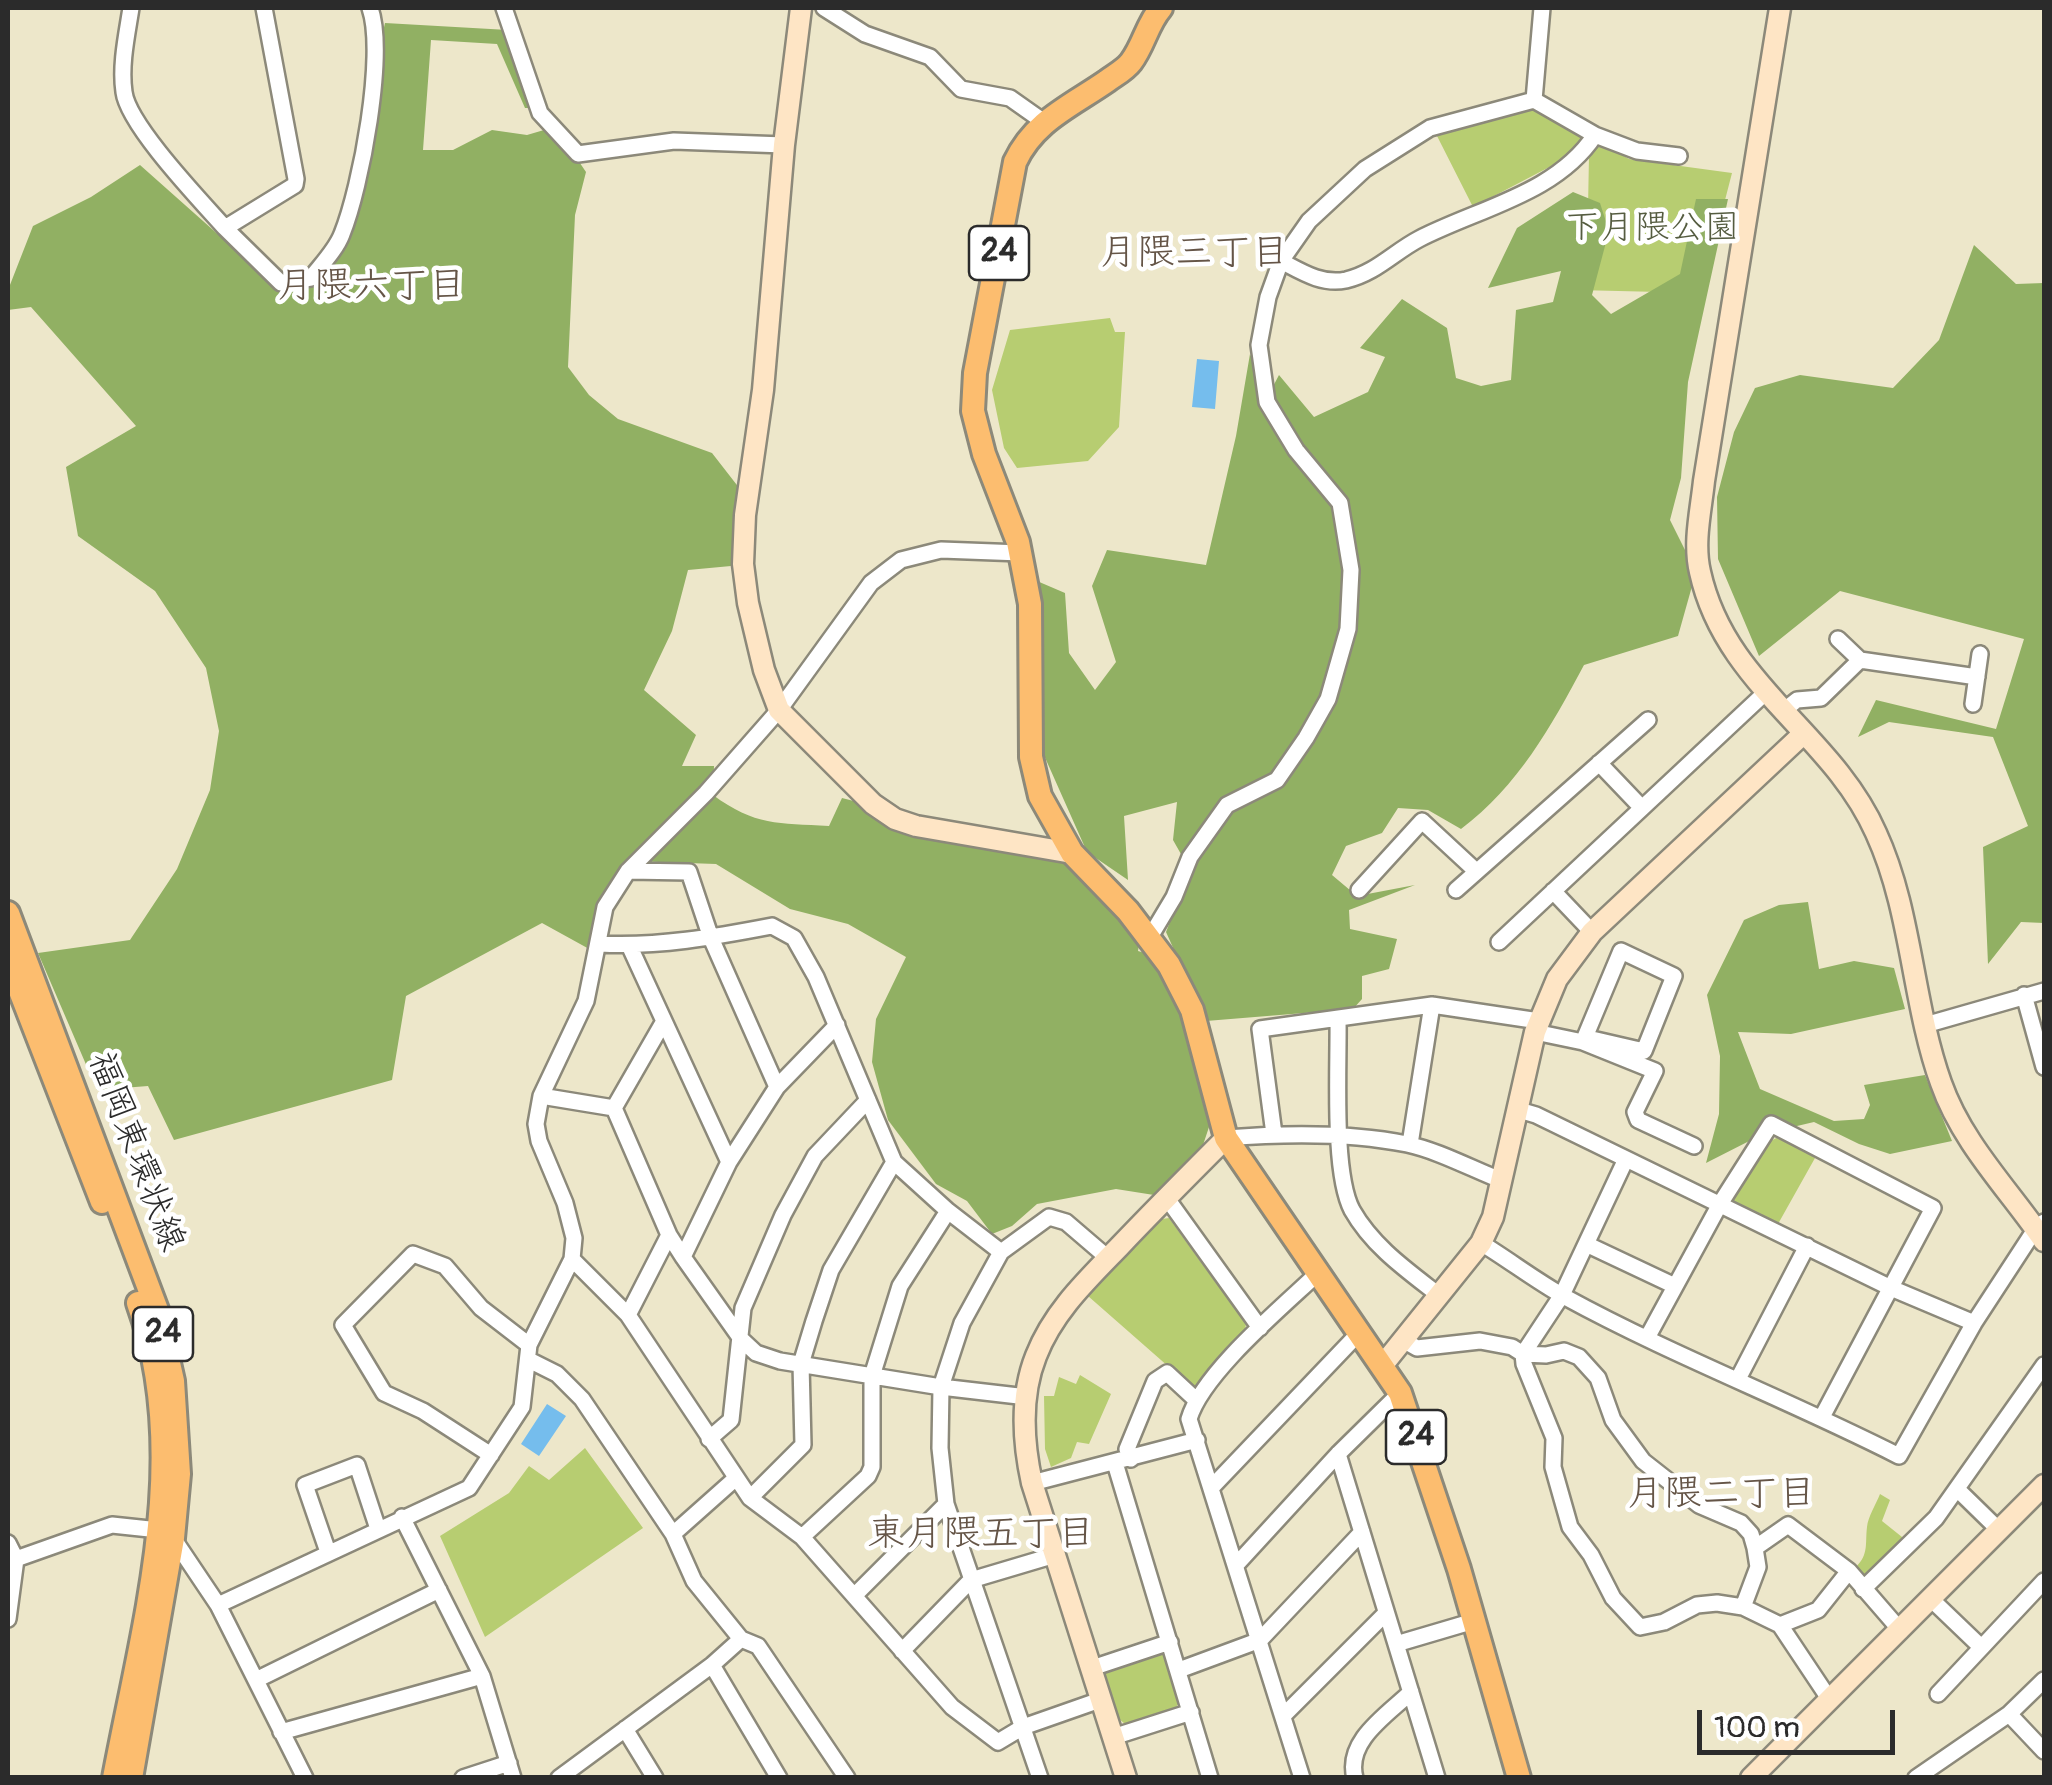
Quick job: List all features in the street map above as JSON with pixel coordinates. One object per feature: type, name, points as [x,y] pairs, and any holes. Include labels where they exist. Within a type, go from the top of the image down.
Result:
[{"type":"main road","name":"24","points":[[1161,8],[1149,22],[1130,63],[1044,122],[1030,135],[1015,162],[974,396],[973,411],[984,454],[1020,553],[1030,604],[1031,757],[1040,796],[1072,853],[1150,937],[1169,965],[1192,1010],[1226,1138],[1400,1392],[1460,1570],[1519,1778]]},
{"type":"main road","name":"福岡東環状線","points":[[8,914],[119,1204],[167,1346],[178,1442],[130,1778]]},
{"type":"main road","name":"福岡東環状線","points":[[8,960],[142,1314],[157,1381],[166,1534],[114,1778]]},
{"type":"street","points":[[131,8],[124,94],[151,143],[224,228],[280,283],[311,278],[342,237],[370,116],[376,26],[370,8]]},
{"type":"street","points":[[224,228],[295,185],[264,8]]},
{"type":"street","points":[[504,8],[540,113],[578,154],[674,141],[784,145]]},
{"type":"street","points":[[801,8],[762,390],[745,514],[743,564],[753,630],[779,710],[854,788],[895,819],[1072,853]]},
{"type":"street","points":[[824,8],[865,34],[930,58],[961,89],[1010,98],[1044,122]]},
{"type":"street","points":[[1534,100],[1542,8]]},
{"type":"street","points":[[1481,1242],[1562,1295],[1898,1456],[1974,1324],[2042,1230],[1957,1120],[1942,1088],[1878,836],[1846,779],[1736,657],[1716,621],[1698,569],[1699,520],[1780,8]]},
{"type":"street","points":[[1150,937],[1174,898],[1190,857],[1228,805],[1276,780],[1306,738],[1328,698],[1348,630],[1351,570],[1340,503],[1296,450],[1267,402],[1259,345],[1268,297],[1281,262],[1309,221],[1365,169],[1430,128],[1499,107],[1534,100],[1596,135],[1636,151],[1679,156]]},
{"type":"street","points":[[1281,262],[1320,280],[1344,281],[1376,270],[1408,245],[1445,226],[1507,204],[1582,154],[1596,135]]},
{"type":"street","points":[[218,1605],[469,1488],[522,1407],[529,1353],[572,1259],[574,1238],[565,1203],[539,1141],[536,1124],[540,1096],[586,1001],[605,907],[628,871],[706,793],[779,710],[872,583],[901,560],[942,550],[1020,553]]},
{"type":"street","points":[[1838,639],[1860,660],[1977,677]]},
{"type":"street","points":[[1973,704],[1980,654]]},
{"type":"street","points":[[1782,712],[1797,700],[1821,698],[1860,660]]},
{"type":"street","points":[[1499,942],[1765,693]]},
{"type":"street","points":[[1456,890],[1648,720]]},
{"type":"street","points":[[1382,1366],[1481,1242],[1493,1217],[1537,1026],[1557,979],[1592,932],[1802,734]]},
{"type":"street","points":[[1599,763],[1642,808]]},
{"type":"street","points":[[1359,890],[1422,821],[1476,871]]},
{"type":"street","points":[[628,871],[689,872],[710,938],[778,1088]]},
{"type":"street","points":[[1553,892],[1592,932]]},
{"type":"street","points":[[600,944],[629,946],[710,938],[772,926],[794,938],[816,977],[894,1162],[1001,1252]]},
{"type":"street","points":[[629,946],[729,1162]]},
{"type":"street","points":[[1621,951],[1674,976],[1644,1051],[1592,1039],[1584,1042],[1621,951]]},
{"type":"street","points":[[1926,1025],[2044,991]]},
{"type":"street","points":[[2024,995],[2044,1068]]},
{"type":"street","points":[[1410,1144],[1432,1005]]},
{"type":"street","points":[[1274,1134],[1260,1029],[1432,1005],[1537,1026],[1655,1071],[1635,1112],[1638,1120],[1694,1146]]},
{"type":"street","points":[[1338,1018],[1341,1176],[1352,1209],[1386,1254],[1440,1296]]},
{"type":"street","points":[[614,1108],[664,1021]]},
{"type":"street","points":[[682,1257],[729,1162],[778,1088],[836,1025]]},
{"type":"street","points":[[540,1096],[614,1108]]},
{"type":"street","points":[[709,1440],[731,1420],[742,1308],[783,1215],[815,1156],[868,1100]]},
{"type":"street","points":[[614,1108],[668,1235],[740,1339],[756,1354],[941,1388],[1027,1397]]},
{"type":"street","points":[[1519,1110],[1974,1324]]},
{"type":"street","points":[[1647,1338],[1720,1204],[1772,1124],[1932,1208],[1822,1417]]},
{"type":"street","points":[[1126,1778],[1024,1448],[1027,1397],[1035,1357],[1055,1320],[1108,1258],[1226,1138],[1274,1134],[1340,1136],[1410,1144],[1503,1181]]},
{"type":"street","points":[[1626,1159],[1562,1295],[1523,1354],[1554,1438],[1553,1467],[1570,1527],[1612,1598],[1640,1628],[1664,1622],[1697,1605],[1743,1607],[1780,1625],[1830,1700]]},
{"type":"street","points":[[750,1498],[803,1445],[801,1364],[831,1270],[894,1162]]},
{"type":"street","points":[[1166,1197],[1260,1328]]},
{"type":"street","points":[[802,1537],[868,1476],[872,1466],[872,1376],[900,1286],[948,1211]]},
{"type":"street","points":[[1040,1778],[946,1504],[940,1448],[941,1388],[962,1322],[1001,1252],[1049,1217],[1066,1222],[1108,1258]]},
{"type":"street","points":[[628,1315],[668,1235]]},
{"type":"street","points":[[1586,1244],[1675,1286]]},
{"type":"street","points":[[1738,1380],[1807,1246]]},
{"type":"street","points":[[490,1455],[423,1411],[384,1394],[342,1326],[414,1254],[445,1266],[480,1308],[582,1400],[673,1534],[694,1581],[741,1639],[758,1646],[847,1778]]},
{"type":"street","points":[[572,1259],[628,1315],[750,1498],[802,1537],[952,1707],[998,1742],[1023,1727],[1100,1700]]},
{"type":"street","points":[[1302,1778],[1189,1419],[1195,1400],[1316,1274]]},
{"type":"street","points":[[1212,1487],[1359,1333]]},
{"type":"street","points":[[1403,1340],[1416,1348],[1480,1341],[1512,1347],[1523,1354],[1564,1351],[1579,1357],[1598,1378],[1613,1420],[1644,1462],[1699,1505],[1741,1523],[1750,1534],[1758,1568],[1743,1607]]},
{"type":"street","points":[[1863,1588],[1936,1518],[2044,1365]]},
{"type":"street","points":[[1195,1400],[1167,1374],[1155,1381],[1123,1461],[1210,1778]]},
{"type":"street","points":[[1237,1564],[1400,1392]]},
{"type":"street","points":[[1032,1483],[1197,1440]]},
{"type":"street","points":[[1338,1454],[1437,1778]]},
{"type":"street","points":[[328,1552],[305,1485],[357,1465],[378,1529]]},
{"type":"street","points":[[673,1534],[736,1478]]},
{"type":"street","points":[[1751,1778],[2044,1485]]},
{"type":"street","points":[[1957,1489],[2000,1531]]},
{"type":"street","points":[[854,1596],[946,1504]]},
{"type":"street","points":[[402,1517],[482,1676],[511,1770],[463,1778]]},
{"type":"street","points":[[16,1558],[112,1525],[166,1534],[218,1605],[305,1778]]},
{"type":"street","points":[[1755,1548],[1788,1525],[1849,1571],[1901,1631]]},
{"type":"street","points":[[1179,1670],[1260,1640],[1362,1532]]},
{"type":"street","points":[[8,1543],[16,1558],[8,1619]]},
{"type":"street","points":[[902,1651],[970,1580],[1056,1555]]},
{"type":"street","points":[[1780,1625],[1818,1610],[1849,1571]]},
{"type":"street","points":[[1938,1694],[2044,1582]]},
{"type":"street","points":[[256,1680],[439,1590]]},
{"type":"street","points":[[1932,1600],[1981,1646]]},
{"type":"street","points":[[1283,1716],[1386,1613]]},
{"type":"street","points":[[1396,1644],[1474,1621]]},
{"type":"street","points":[[559,1778],[712,1665],[741,1639]]},
{"type":"street","points":[[1092,1668],[1170,1642]]},
{"type":"street","points":[[712,1665],[780,1778]]},
{"type":"street","points":[[281,1732],[482,1676]]},
{"type":"street","points":[[1916,1778],[2008,1714],[2044,1680]]},
{"type":"street","points":[[1355,1778],[1352,1765],[1357,1744],[1411,1692]]},
{"type":"street","points":[[1113,1737],[1191,1712]]},
{"type":"street","points":[[2008,1714],[2044,1751]]},
{"type":"street","points":[[624,1729],[655,1778]]},
{"type":"green space","points":[[385,23],[508,30],[536,108],[525,108],[497,44],[431,40],[423,150],[453,150],[492,130],[527,135],[544,130],[567,144],[586,172],[575,215],[568,367],[589,395],[618,419],[712,453],[754,507],[731,566],[688,570],[672,631],[644,690],[696,735],[682,766],[714,766],[713,795],[755,818],[829,826],[842,798],[1095,863],[1144,913],[1138,951],[1172,961],[1218,1100],[1199,1157],[1154,1195],[1116,1189],[1037,1204],[1012,1226],[992,1234],[967,1201],[936,1184],[888,1120],[872,1062],[876,1019],[906,957],[848,924],[790,909],[716,864],[630,861],[591,950],[542,923],[406,996],[392,1080],[174,1140],[148,1086],[97,1090],[38,953],[130,940],[177,869],[210,790],[219,731],[206,668],[155,591],[78,536],[66,467],[136,426],[31,307],[8,310],[8,290],[33,226],[91,197],[140,165],[275,285],[302,287],[327,277]]},
{"type":"green space","name":"下月隈公園","points":[[1532,104],[1590,136],[1580,151],[1473,207],[1435,132]]},
{"type":"green space","name":"下月隈公園","points":[[1599,141],[1629,159],[1732,173],[1701,293],[1577,290],[1587,260],[1589,156]]},
{"type":"green space","points":[[1573,192],[1600,203],[1609,231],[1592,295],[1611,314],[1680,274],[1696,199],[1728,199],[1688,382],[1681,478],[1670,520],[1696,572],[1678,636],[1584,665],[1546,733],[1516,775],[1461,829],[1428,810],[1398,808],[1382,833],[1346,846],[1332,875],[1357,896],[1415,885],[1349,910],[1350,929],[1397,939],[1389,969],[1362,976],[1362,999],[1353,1009],[1206,1021],[1166,932],[1190,870],[1173,840],[1177,802],[1124,816],[1128,880],[1087,852],[1035,735],[1037,581],[1065,593],[1069,653],[1095,690],[1116,662],[1092,586],[1107,550],[1206,565],[1236,436],[1250,354],[1268,396],[1279,375],[1314,417],[1368,392],[1385,357],[1360,348],[1402,299],[1447,328],[1456,378],[1481,386],[1511,380],[1516,310],[1553,302],[1561,271],[1488,288],[1517,228]]},
{"type":"green space","points":[[1974,245],[2016,284],[2044,283],[2044,923],[2021,922],[1988,964],[1983,847],[2028,826],[1993,737],[1889,722],[1858,737],[1876,700],[1996,729],[2024,639],[1840,591],[1759,656],[1718,559],[1717,497],[1734,432],[1755,388],[1800,375],[1893,388],[1939,340]]},
{"type":"green space","points":[[1110,318],[1115,332],[1125,332],[1119,427],[1088,461],[1017,468],[1004,448],[992,390],[1010,330]]},
{"type":"green space","points":[[1808,902],[1819,969],[1854,961],[1894,968],[1905,1009],[1791,1034],[1738,1032],[1760,1089],[1834,1121],[1864,1119],[1870,1105],[1864,1085],[1925,1075],[1952,1141],[1890,1154],[1814,1122],[1763,1134],[1706,1163],[1719,1114],[1720,1056],[1707,995],[1744,920],[1779,905]]},
{"type":"green space","points":[[1780,1136],[1815,1158],[1778,1224],[1730,1200],[1765,1144]]},
{"type":"green space","points":[[1169,1218],[1246,1324],[1244,1336],[1194,1389],[1088,1296],[1162,1219]]},
{"type":"green space","points":[[1080,1375],[1111,1394],[1089,1444],[1077,1442],[1071,1458],[1051,1467],[1045,1449],[1044,1396],[1054,1396],[1059,1377],[1076,1384]]},
{"type":"green space","points":[[585,1448],[643,1528],[485,1637],[440,1536],[509,1493],[529,1466],[549,1480]]},
{"type":"green space","points":[[1880,1494],[1890,1500],[1882,1521],[1907,1541],[1890,1551],[1867,1578],[1856,1567],[1865,1553],[1868,1523]]},
{"type":"green space","points":[[1165,1650],[1181,1699],[1176,1708],[1125,1724],[1118,1718],[1099,1671]]},
{"type":"water","points":[[1197,359],[1219,361],[1215,409],[1192,407]]},
{"type":"water","points":[[547,1404],[566,1416],[539,1456],[521,1444]]},
{"type":"district","name":"月隈三丁目","points":[[1194,254]]},
{"type":"district","name":"月隈六丁目","points":[[371,287]]},
{"type":"district","name":"月隈二丁目","points":[[1721,1495]]},
{"type":"district","name":"東月隈五丁目","points":[[981,1535]]}]
